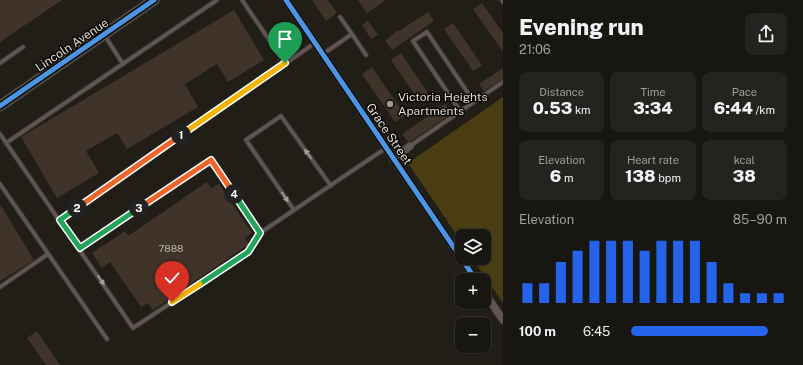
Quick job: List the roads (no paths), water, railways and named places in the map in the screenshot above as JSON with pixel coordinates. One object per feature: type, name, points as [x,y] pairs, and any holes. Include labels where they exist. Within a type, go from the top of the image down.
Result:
[{"type":"street","name":"Lincoln Avenue","points":[[0,106],[154,0]]},
{"type":"street","name":"Grace Street","points":[[286,0],[471,273]]},
{"type":"street","points":[[393,158],[410,146]]},
{"type":"street","points":[[491,302],[503,320]]},
{"type":"lane","points":[[6,143],[217,0]]},
{"type":"lane","points":[[242,0],[285,63]]},
{"type":"lane","points":[[340,17],[366,55]]},
{"type":"lane","points":[[460,111],[412,41],[427,32],[474,102]]},
{"type":"lane","points":[[323,54],[352,34]]},
{"type":"lane","points":[[104,35],[123,64]]},
{"type":"lane","points":[[60,220],[315,43]]},
{"type":"lane","points":[[0,63],[23,48]]},
{"type":"lane","points":[[410,146],[503,82]]},
{"type":"lane","points":[[294,210],[246,140],[281,116],[331,186]]},
{"type":"lane","points":[[0,134],[80,248],[133,328],[248,252],[260,233],[386,148]]},
{"type":"lane","points":[[80,248],[211,160],[260,233]]},
{"type":"lane","points":[[0,184],[107,339]]},
{"type":"lane","points":[[0,287],[48,254]]},
{"type":"place","name":"Victoria Heights Apartments","points":[[390,104]]}]
